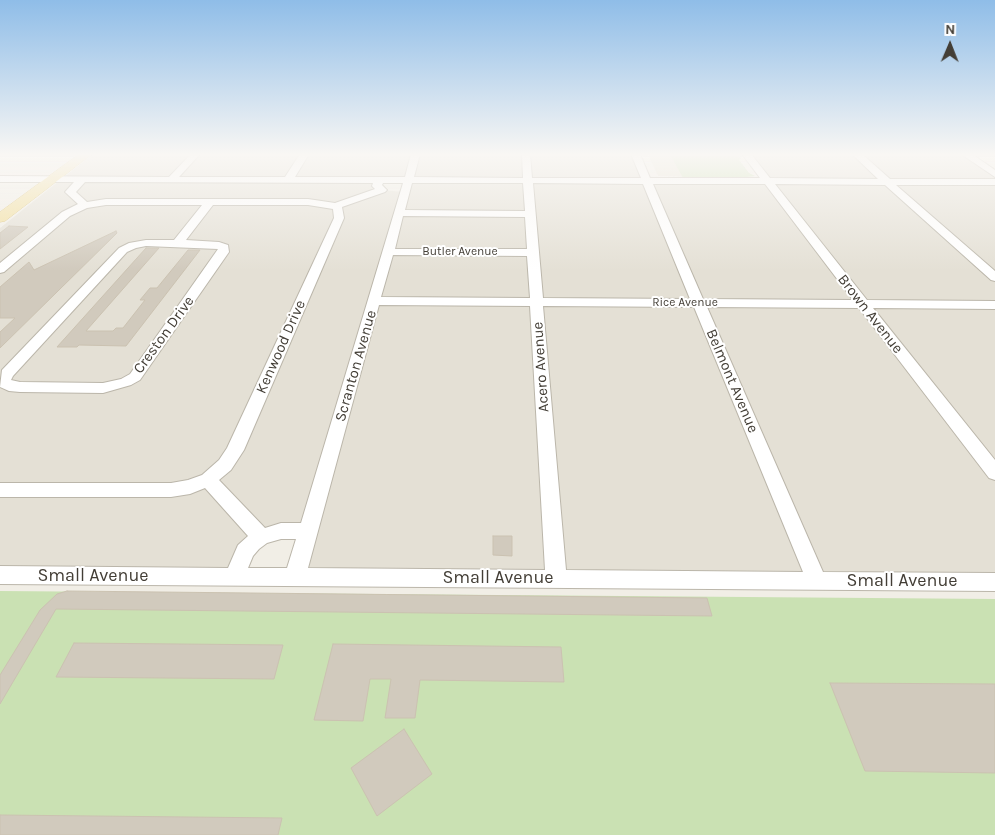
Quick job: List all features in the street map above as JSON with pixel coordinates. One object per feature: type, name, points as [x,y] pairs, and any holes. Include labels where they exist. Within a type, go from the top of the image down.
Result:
[{"type":"main road","points":[[0,218],[34,193]]},
{"type":"street","points":[[71,193],[85,204]]},
{"type":"street","points":[[0,269],[66,214],[85,204],[106,202],[308,202],[336,206],[364,193]]},
{"type":"street","name":"Scranton Avenue","points":[[295,577],[405,193]]},
{"type":"street","name":"Acero Avenue","points":[[529,193],[556,579]]},
{"type":"street","name":"Belmont Avenue","points":[[652,193],[817,581]]},
{"type":"street","name":"Brown Avenue","points":[[775,193],[995,473]]},
{"type":"street","points":[[899,193],[995,277]]},
{"type":"street","points":[[178,243],[210,202]]},
{"type":"street","name":"Kenwood Drive","points":[[0,490],[171,490],[190,487],[208,480],[225,466],[339,218],[336,206]]},
{"type":"street","points":[[399,213],[530,214]]},
{"type":"street","name":"Creston Drive","points":[[139,244],[215,244],[224,247],[217,260],[135,377],[126,382],[102,388],[20,387],[2,384],[7,373],[123,250],[139,244]]},
{"type":"street","name":"Butler Avenue","points":[[388,252],[533,253]]},
{"type":"street","name":"Rice Avenue","points":[[374,301],[995,305]]},
{"type":"street","points":[[208,480],[261,537]]},
{"type":"street","points":[[234,577],[245,551],[261,537],[281,531],[309,531]]},
{"type":"street","name":"Small Avenue","points":[[0,575],[995,582]]},
{"type":"shaded area","points":[[44,193],[995,193],[995,582],[295,577],[309,531],[269,533],[234,577],[0,575],[0,228]]},
{"type":"green space","points":[[0,591],[995,599],[995,835],[0,835]]},
{"type":"building","points":[[9,226],[28,227],[0,249],[0,233]]},
{"type":"building","points":[[116,231],[117,233],[0,348],[0,332],[15,318],[0,318],[0,287],[29,262],[34,270]]},
{"type":"building","points":[[146,248],[159,248],[86,331],[113,331],[116,328],[123,328],[145,300],[140,300],[150,288],[157,288],[188,250],[200,250],[126,346],[79,345],[77,347],[57,347]]},
{"type":"building","points":[[493,536],[512,536],[512,556],[493,555]]},
{"type":"building","points":[[67,591],[707,598],[712,616],[56,609],[0,704],[0,675],[40,610],[57,594]]},
{"type":"building","points":[[74,643],[283,645],[274,679],[56,677]]},
{"type":"building","points":[[333,644],[561,647],[564,682],[420,680],[415,718],[385,718],[391,679],[370,679],[363,721],[314,720]]},
{"type":"building","points":[[830,683],[995,684],[995,773],[865,771]]},
{"type":"building","points":[[404,729],[432,774],[377,816],[351,768]]},
{"type":"building","points":[[0,815],[282,818],[278,835],[0,835]]}]
